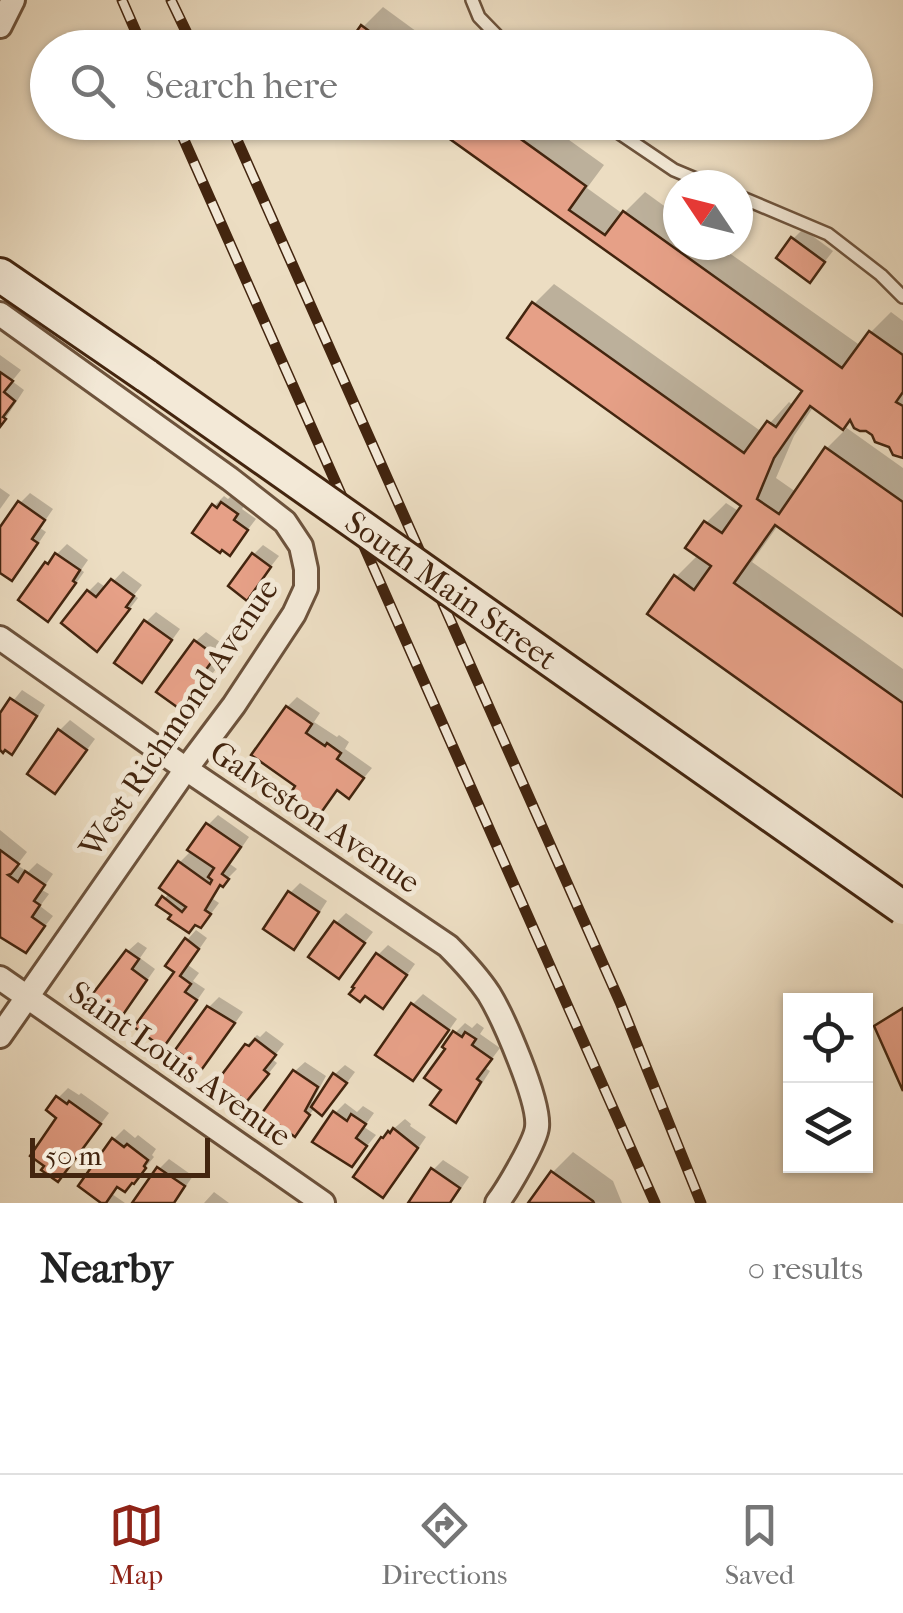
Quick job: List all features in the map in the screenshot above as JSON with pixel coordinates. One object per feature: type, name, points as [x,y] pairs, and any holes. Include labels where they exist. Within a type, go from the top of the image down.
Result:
[{"type":"street","points":[[0,26],[13,0]]},
{"type":"street","name":"South Main Street","points":[[0,275],[903,908]]},
{"type":"street","name":"West Richmond Avenue","points":[[0,314],[286,522],[300,546],[306,569],[306,588],[294,614],[0,1036]]},
{"type":"street","name":"Galveston Avenue","points":[[0,638],[448,946],[470,968],[490,996],[516,1051],[531,1093],[537,1128],[510,1186],[497,1203]]},
{"type":"street","name":"Saint Louis Avenue","points":[[0,978],[322,1203]]},
{"type":"lane","points":[[472,0],[479,17],[492,30]]},
{"type":"lane","points":[[630,140],[674,170]]},
{"type":"lane","points":[[753,202],[828,234],[881,275],[903,298]]},
{"type":"building","points":[[451,140],[522,140],[586,186],[569,210],[605,235],[623,211],[663,240],[663,260],[691,260],[842,368],[869,331],[903,355],[903,392],[896,402],[903,406],[903,458],[875,442],[866,431],[854,428],[850,420],[843,430],[810,406],[774,458],[757,499],[779,514],[825,447],[903,502],[903,616],[775,525],[734,583],[903,703],[903,797],[647,614],[674,575],[694,590],[711,566],[685,548],[704,521],[722,533],[741,506],[507,338],[532,302],[744,453],[767,421],[776,427],[802,391]]},
{"type":"building","points":[[791,237],[825,262],[810,283],[776,258]]},
{"type":"building","points":[[0,372],[13,381],[4,392],[15,401],[0,427]]},
{"type":"building","points":[[18,501],[45,520],[32,539],[38,543],[12,581],[0,573],[0,527]]},
{"type":"building","points":[[221,502],[238,514],[234,520],[248,530],[230,556],[192,533],[212,504],[217,508]]},
{"type":"building","points":[[55,553],[80,570],[73,581],[76,583],[48,622],[18,600]]},
{"type":"building","points":[[252,553],[271,567],[247,601],[228,586]]},
{"type":"building","points":[[111,579],[134,596],[126,607],[130,609],[97,652],[61,623],[87,590],[96,597]]},
{"type":"building","points":[[144,620],[172,640],[142,683],[114,663]]},
{"type":"building","points":[[194,640],[216,656],[202,675],[207,680],[184,712],[156,692]]},
{"type":"building","points":[[10,698],[37,716],[12,755],[0,750],[0,713]]},
{"type":"building","points":[[286,706],[312,724],[306,733],[341,753],[337,759],[364,778],[349,799],[337,790],[318,817],[289,796],[295,786],[251,755]]},
{"type":"building","points":[[58,729],[87,750],[55,794],[27,774]]},
{"type":"building","points":[[206,823],[241,847],[222,874],[229,879],[223,887],[220,885],[205,910],[211,914],[201,928],[195,925],[189,933],[156,905],[162,896],[182,912],[186,907],[159,888],[178,861],[210,884],[212,880],[208,877],[214,868],[187,850]]},
{"type":"building","points":[[0,850],[19,864],[8,875],[18,882],[25,871],[45,885],[34,901],[40,905],[32,917],[45,926],[26,953],[0,937]]},
{"type":"building","points":[[288,891],[319,912],[294,950],[263,929]]},
{"type":"building","points":[[334,921],[365,943],[339,979],[308,957]]},
{"type":"building","points":[[185,938],[199,949],[180,976],[191,984],[185,992],[197,1000],[163,1048],[134,1027],[174,972],[165,966]]},
{"type":"building","points":[[126,950],[139,959],[132,969],[147,980],[120,1019],[91,996]]},
{"type":"building","points":[[376,953],[407,975],[383,1009],[365,996],[360,1002],[349,994]]},
{"type":"building","points":[[411,1003],[449,1030],[413,1081],[375,1055]]},
{"type":"building","points":[[207,1006],[235,1023],[197,1076],[177,1061],[182,1055],[175,1050]]},
{"type":"building","points":[[903,1008],[903,1091],[874,1026]]},
{"type":"building","points":[[453,1031],[476,1039],[472,1045],[492,1059],[477,1079],[481,1082],[456,1123],[430,1105],[441,1090],[424,1078]]},
{"type":"building","points":[[255,1039],[276,1055],[264,1070],[269,1074],[247,1101],[217,1081],[245,1044],[249,1046]]},
{"type":"building","points":[[293,1070],[318,1087],[305,1111],[310,1115],[295,1137],[262,1113]]},
{"type":"building","points":[[333,1073],[347,1083],[322,1116],[311,1107]]},
{"type":"building","points":[[56,1096],[101,1124],[58,1182],[30,1156],[56,1118],[46,1110]]},
{"type":"building","points":[[333,1111],[347,1121],[351,1114],[366,1124],[356,1138],[367,1146],[352,1167],[312,1142]]},
{"type":"building","points":[[393,1128],[418,1148],[383,1198],[353,1177],[381,1137]]},
{"type":"building","points":[[112,1138],[148,1160],[134,1184],[125,1192],[117,1187],[106,1203],[101,1203],[78,1186]]},
{"type":"building","points":[[157,1167],[185,1186],[174,1203],[132,1203]]},
{"type":"building","points":[[431,1168],[460,1188],[450,1203],[408,1203]]},
{"type":"building","points":[[551,1171],[593,1201],[594,1203],[528,1203]]},
{"type":"railway","points":[[122,0],[135,30]]},
{"type":"railway","points":[[171,0],[185,30]]},
{"type":"railway","points":[[184,140],[655,1203]]},
{"type":"railway","points":[[237,140],[620,1002],[701,1203]]}]
